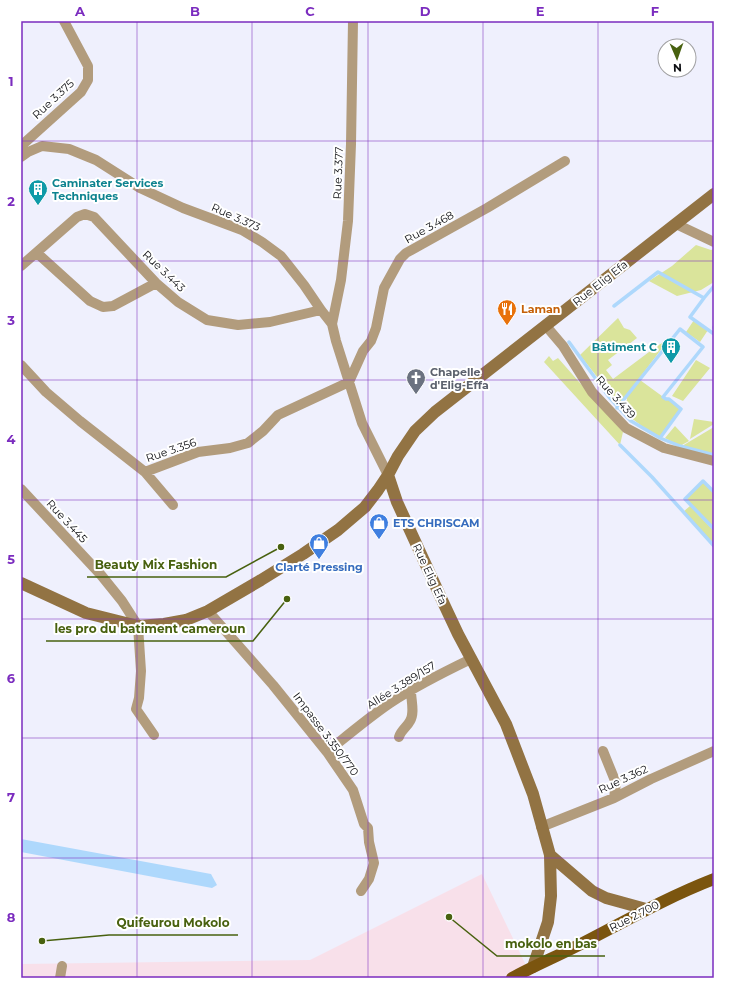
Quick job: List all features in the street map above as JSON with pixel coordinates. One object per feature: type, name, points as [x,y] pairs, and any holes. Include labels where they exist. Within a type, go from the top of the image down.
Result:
[{"type":"main road","name":"Rue Elig Efa","points":[[532,972],[548,922],[551,896],[550,855],[533,794],[506,724],[471,659],[409,530],[397,502],[388,474],[415,430],[435,412],[714,194]]},
{"type":"main road","points":[[21,583],[86,613],[138,626],[164,624],[186,620],[208,611],[303,554],[338,530],[365,507],[388,474]]},
{"type":"main road","points":[[550,855],[592,891],[606,898],[646,909]]},
{"type":"main road","name":"Rue 2.700","points":[[512,978],[532,972],[571,949],[646,909],[714,879]]},
{"type":"street","name":"Rue 3.375","points":[[21,146],[81,92],[88,80],[88,66],[64,21]]},
{"type":"street","name":"Rue 3.377","points":[[332,324],[341,280],[348,220],[353,21]]},
{"type":"street","name":"Rue 3.373","points":[[21,157],[42,146],[69,149],[96,160],[140,188],[183,208],[242,230],[281,256],[332,324],[362,423],[388,474]]},
{"type":"street","name":"Rue 3.468","points":[[349,382],[363,351],[372,341],[384,288],[400,259],[410,251],[487,208],[565,161]]},
{"type":"street","name":"Rue 3.443","points":[[21,266],[77,217],[85,214],[94,217],[156,283],[178,302],[207,320],[238,324],[270,322],[321,310]]},
{"type":"street","points":[[676,224],[714,242]]},
{"type":"street","points":[[37,253],[90,300],[102,307],[113,306],[156,283]]},
{"type":"street","name":"Rue 3.439","points":[[546,326],[562,346],[592,392],[626,428],[664,448],[714,461]]},
{"type":"street","name":"Rue 3.356","points":[[21,364],[46,392],[145,472],[198,452],[230,448],[248,443],[263,431],[278,415],[349,382]]},
{"type":"street","points":[[145,472],[173,505]]},
{"type":"street","name":"Rue 3.445","points":[[21,489],[101,574],[122,601],[138,626]]},
{"type":"street","name":"Impasse 3.350/770","points":[[208,611],[273,685],[327,752],[353,790],[364,824],[368,828],[368,842],[374,863],[369,879],[361,891]]},
{"type":"street","points":[[138,626],[141,671],[139,698],[136,709],[154,735]]},
{"type":"street","name":"Allée 3.389/157","points":[[327,752],[373,716],[411,691],[471,659]]},
{"type":"street","points":[[399,736],[401,731],[412,718],[411,691]]},
{"type":"street","points":[[603,751],[616,783],[614,798]]},
{"type":"street","name":"Rue 3.362","points":[[541,827],[614,798],[650,779],[714,751]]},
{"type":"street","points":[[60,978],[62,966]]},
{"type":"shaded area","points":[[482,874],[532,978],[21,978],[21,964],[310,960]]},
{"type":"green space","points":[[696,245],[711,250],[714,249],[714,282],[701,290],[677,296],[649,281],[672,266]]},
{"type":"green space","points":[[618,318],[624,328],[630,330],[637,338],[608,360],[612,365],[606,370],[613,379],[657,346],[669,339],[619,405],[580,355]]},
{"type":"green space","points":[[694,320],[708,330],[700,342],[686,332]]},
{"type":"green space","points":[[549,356],[553,361],[558,358],[623,432],[620,445],[544,362]]},
{"type":"green space","points":[[696,360],[710,368],[683,401],[672,396]]},
{"type":"green space","points":[[640,380],[681,408],[660,438],[622,411],[626,406],[626,398]]},
{"type":"green space","points":[[694,419],[714,422],[714,424],[690,439]]},
{"type":"green space","points":[[675,426],[689,441],[680,446],[665,438]]},
{"type":"green space","points":[[714,427],[714,454],[682,446]]},
{"type":"green space","points":[[703,481],[714,492],[714,529],[685,499]]},
{"type":"green space","points":[[690,506],[714,531],[714,545],[683,512]]},
{"type":"water","points":[[21,839],[211,874],[217,885],[212,888],[21,852]]},
{"type":"waterway","points":[[614,306],[658,272],[704,298],[690,317],[714,334]]},
{"type":"waterway","points":[[704,298],[714,286]]},
{"type":"waterway","points":[[617,408],[680,329],[703,347],[663,397],[669,399],[681,409],[660,438]]},
{"type":"waterway","points":[[569,342],[609,397],[631,421],[660,438],[680,446],[714,455]]},
{"type":"waterway","points":[[620,445],[652,477],[714,546]]},
{"type":"waterway","points":[[714,492],[703,481],[685,499],[714,529]]},
{"type":"place","name":"Caminater Services Techniques","points":[[38,206]]},
{"type":"place","name":"Laman","points":[[507,326]]},
{"type":"place","name":"Bâtiment C","points":[[671,364]]},
{"type":"place","name":"Chapelle d'Elig-Effa","points":[[416,395]]},
{"type":"place","name":"ETS CHRISCAM","points":[[379,540]]},
{"type":"place","name":"Beauty Mix Fashion","points":[[281,547]]},
{"type":"place","name":"Clarté Pressing","points":[[319,560]]},
{"type":"place","name":"les pro du batiment cameroun","points":[[287,599]]},
{"type":"place","name":"mokolo en bas","points":[[449,917]]},
{"type":"place","name":"Quifeurou Mokolo","points":[[42,941]]}]
